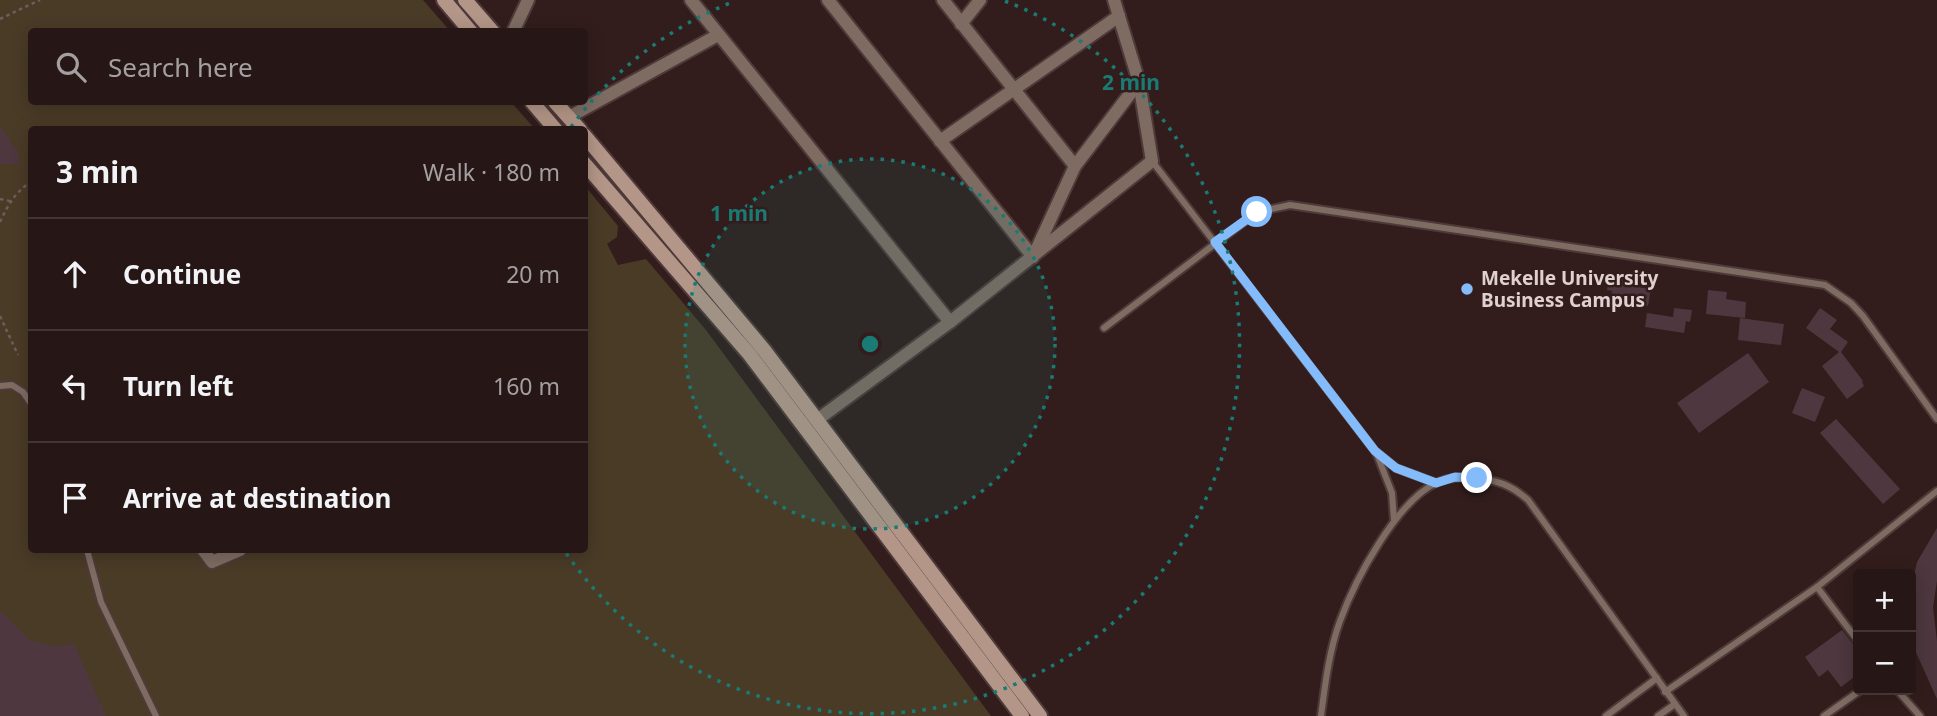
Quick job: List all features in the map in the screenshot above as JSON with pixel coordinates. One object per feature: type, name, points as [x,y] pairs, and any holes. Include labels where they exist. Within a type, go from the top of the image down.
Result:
[{"type":"main road","points":[[444,0],[468,28]]},
{"type":"main road","points":[[465,0],[490,28]]},
{"type":"main road","points":[[535,105],[553,126]]},
{"type":"main road","points":[[558,105],[577,126]]},
{"type":"main road","points":[[588,140],[706,279],[817,420],[1040,716]]},
{"type":"main road","points":[[588,168],[750,355],[1022,716]]},
{"type":"street","points":[[515,28],[528,0]]},
{"type":"street","points":[[691,0],[950,322]]},
{"type":"street","points":[[943,0],[1075,166]]},
{"type":"street","points":[[961,24],[980,0]]},
{"type":"street","points":[[817,420],[950,322],[1152,161],[1139,82],[1114,0]]},
{"type":"street","points":[[832,2],[1033,257]]},
{"type":"street","points":[[940,141],[1119,16]]},
{"type":"street","points":[[569,117],[718,35]]},
{"type":"street","points":[[1033,257],[1075,166],[1139,82]]},
{"type":"street","points":[[205,553],[212,562],[233,553]]},
{"type":"lane","points":[[1152,161],[1375,451],[1396,468],[1436,483]]},
{"type":"lane","points":[[1104,328],[1257,212],[1290,205],[1825,285],[1851,303],[1863,316],[1937,419]]},
{"type":"lane","points":[[0,386],[12,385],[28,399]]},
{"type":"lane","points":[[1375,451],[1392,493],[1394,520]]},
{"type":"lane","points":[[1321,716],[1324,687],[1339,621],[1356,586],[1394,520],[1416,497],[1436,483],[1455,477],[1494,480],[1513,487],[1528,500],[1684,716]]},
{"type":"lane","points":[[1665,692],[1817,587],[1937,491]]},
{"type":"lane","points":[[89,553],[101,602],[156,716]]},
{"type":"lane","points":[[1817,587],[1853,634]]},
{"type":"lane","points":[[1606,716],[1657,678]]},
{"type":"lane","points":[[1824,716],[1854,695]]},
{"type":"lane","points":[[1901,695],[1920,716]]},
{"type":"lane","points":[[1658,716],[1675,704]]},
{"type":"path","points":[[0,19],[40,0]]},
{"type":"path","points":[[0,222],[10,201],[28,184]]},
{"type":"path","points":[[0,199],[10,201]]},
{"type":"path","points":[[0,316],[18,355]]},
{"type":"shaded area","points":[[0,0],[423,0],[447,28],[28,28],[28,105],[514,105],[532,126],[28,126],[28,553],[588,553],[588,190],[618,226],[617,237],[607,244],[618,265],[646,259],[706,330],[991,716],[0,716]]},
{"type":"building","points":[[0,126],[18,152],[19,164],[0,164]]},
{"type":"building","points":[[1609,278],[1631,281],[1630,286],[1651,289],[1648,306],[1610,300],[1612,291],[1607,290]]},
{"type":"building","points":[[1708,290],[1727,292],[1726,299],[1746,302],[1745,318],[1706,314]]},
{"type":"building","points":[[1674,308],[1692,310],[1684,333],[1645,327],[1647,313],[1673,317]]},
{"type":"building","points":[[1820,308],[1837,320],[1830,329],[1848,342],[1841,352],[1863,381],[1864,386],[1847,399],[1822,366],[1839,352],[1806,328]]},
{"type":"building","points":[[1740,318],[1784,324],[1781,345],[1738,340]]},
{"type":"building","points":[[1748,353],[1769,382],[1699,433],[1677,403]]},
{"type":"building","points":[[1802,388],[1825,397],[1815,422],[1792,413]]},
{"type":"building","points":[[1836,419],[1900,489],[1883,504],[1820,433]]},
{"type":"building","points":[[1937,528],[1937,581],[1933,607],[1937,641],[1937,699],[1916,652],[1917,562]]},
{"type":"building","points":[[0,610],[28,639],[51,646],[74,644],[106,716],[0,716]]},
{"type":"building","points":[[1842,630],[1853,644],[1853,678],[1841,687],[1828,670],[1819,677],[1805,657]]},
{"type":"place","name":"Mekelle University Business Campus","points":[[1467,289]]},
{"type":"route","points":[[1257,212],[1215,242],[1375,451],[1396,468],[1413,477],[1436,483],[1455,477],[1477,478]]}]
